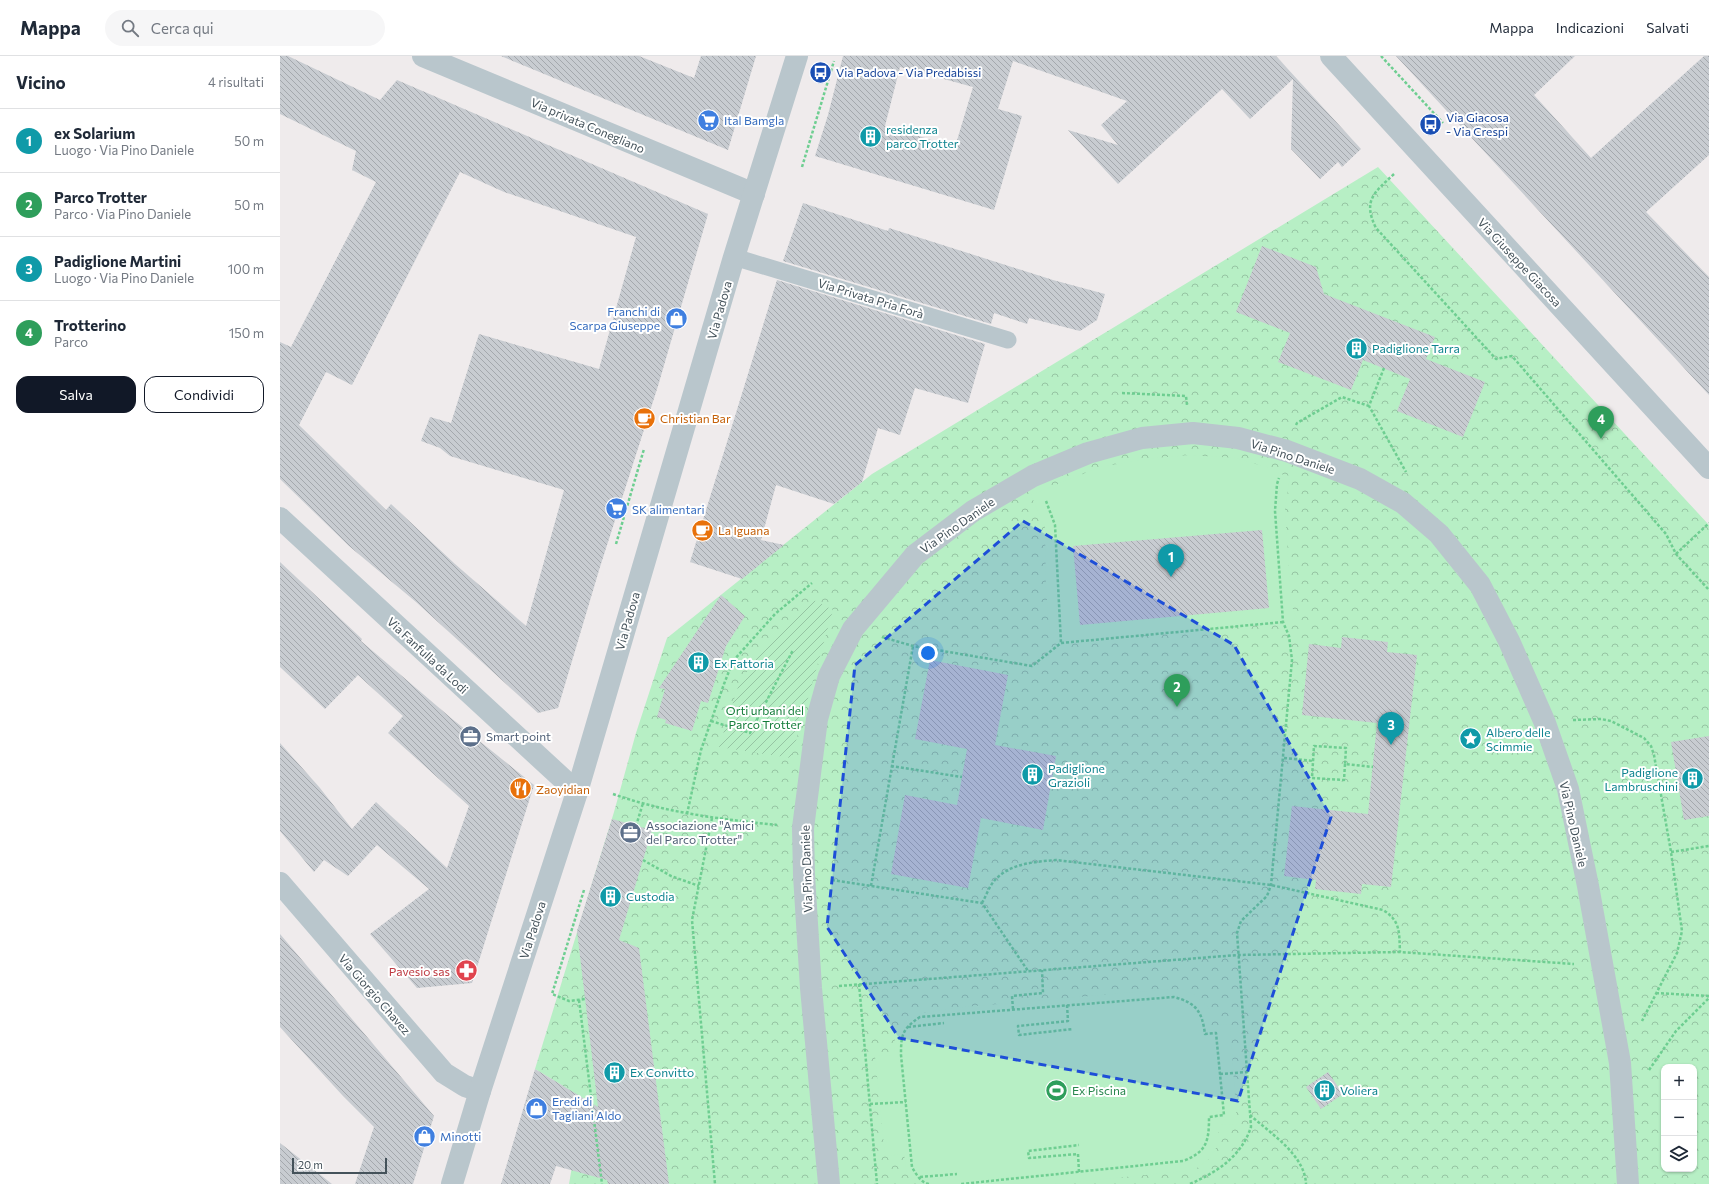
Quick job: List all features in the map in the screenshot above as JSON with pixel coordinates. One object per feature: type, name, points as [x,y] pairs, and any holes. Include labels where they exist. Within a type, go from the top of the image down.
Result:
[{"type":"street","name":"Via privata Conegliano","points":[[423,56],[754,194]]},
{"type":"street","name":"Via Padova","points":[[452,1184],[480,1091],[577,792],[734,257],[797,56]]},
{"type":"street","name":"Via Giuseppe Giacosa","points":[[1331,56],[1708,466]]},
{"type":"street","name":"Via Pino Daniele","points":[[829,1184],[811,988],[804,875],[803,828],[817,719],[829,676],[853,629],[916,554],[973,511],[1033,476],[1096,450],[1142,438],[1193,433],[1238,438],[1287,451],[1360,479],[1403,502],[1439,534],[1480,585],[1508,641],[1545,723],[1568,789],[1620,1064],[1628,1184]]},
{"type":"street","name":"Via Fanfulla da Lodi","points":[[280,518],[577,792]]},
{"type":"street","name":"Via Giorgio Chavez","points":[[280,883],[444,1073],[465,1086],[480,1091]]},
{"type":"lane","name":"Via Privata Pria Forà","points":[[734,257],[1008,340]]},
{"type":"path","points":[[1382,56],[1443,123]]},
{"type":"path","points":[[802,167],[834,61]]},
{"type":"path","points":[[1394,174],[1373,196],[1370,205],[1370,216],[1376,228],[1496,359],[1512,356],[1666,534],[1676,554],[1709,590]]},
{"type":"path","points":[[1369,406],[1384,368]]},
{"type":"path","points":[[1122,393],[1186,396],[1193,433]]},
{"type":"path","points":[[1190,1184],[1216,1171],[1230,1160],[1247,1137],[1250,1127],[1237,933],[1241,921],[1267,896],[1271,884],[1292,660],[1289,636],[1283,622],[1275,511],[1277,484],[1297,423],[1342,397],[1369,406],[1409,478]]},
{"type":"path","points":[[616,544],[644,449]]},
{"type":"path","points":[[1033,476],[1045,500],[1054,525],[1061,643]]},
{"type":"path","points":[[1676,554],[1709,523]]},
{"type":"path","points":[[687,814],[701,750],[733,661],[775,614],[812,583]]},
{"type":"path","points":[[853,629],[913,646],[1032,666],[1061,643],[1283,622]]},
{"type":"path","points":[[871,886],[913,646]]},
{"type":"path","points":[[711,721],[750,733],[793,650]]},
{"type":"path","points":[[1545,723],[1601,719],[1611,721],[1644,738],[1651,746],[1654,755],[1671,852],[1682,931],[1677,953],[1641,1022]]},
{"type":"path","points":[[1314,746],[1346,748],[1345,764],[1344,780],[1312,778],[1314,746]]},
{"type":"path","points":[[1284,758],[1313,761]]},
{"type":"path","points":[[1345,764],[1373,767]]},
{"type":"path","points":[[891,766],[962,777]]},
{"type":"path","points":[[613,794],[687,814],[803,828]]},
{"type":"path","points":[[636,826],[643,803]]},
{"type":"path","points":[[712,818],[692,920],[715,1184]]},
{"type":"path","points":[[1671,852],[1709,846]]},
{"type":"path","points":[[643,860],[671,876],[699,886]]},
{"type":"path","points":[[982,903],[994,881],[1005,873],[1019,865],[1056,860],[1271,884],[1383,910],[1395,920],[1399,930],[1400,952]]},
{"type":"path","points":[[804,875],[982,903],[1028,972]]},
{"type":"path","points":[[584,890],[552,994],[569,1001],[585,999]]},
{"type":"path","points":[[811,988],[1238,955],[1400,952],[1602,966]]},
{"type":"path","points":[[1013,1009],[1012,996],[1042,993],[1042,970]]},
{"type":"path","points":[[859,984],[877,1184]]},
{"type":"path","points":[[1656,994],[1709,997]]},
{"type":"path","points":[[929,1184],[926,1184],[919,1177],[912,1167],[901,1055],[901,1038],[904,1032],[920,1018],[1013,1009],[1174,997],[1185,1000],[1200,1012],[1205,1034],[1216,1033],[1224,1115],[1209,1117],[1209,1136],[1206,1145],[1191,1158],[1183,1161],[960,1184]]},
{"type":"path","points":[[1648,1072],[1676,1031],[1709,997]]},
{"type":"path","points":[[579,1000],[602,1184]]},
{"type":"path","points":[[1067,1005],[1068,1021],[1018,1026],[1019,1035],[1073,1029]]},
{"type":"path","points":[[908,1027],[944,1023]]},
{"type":"path","points":[[1220,1074],[1247,1072]]},
{"type":"path","points":[[870,1104],[906,1102]]},
{"type":"path","points":[[1250,1115],[1291,1150],[1301,1164],[1306,1179],[1306,1184]]},
{"type":"path","points":[[1079,1145],[1028,1151],[1029,1158],[1078,1154],[1079,1172]]},
{"type":"path","points":[[919,1177],[956,1174]]},
{"type":"highlighted area","points":[[1023,521],[1234,645],[1331,817],[1238,1101],[899,1038],[827,927],[855,665]]},
{"type":"green space","points":[[1378,167],[1709,525],[1709,1184],[569,1184],[580,1119],[563,1086],[535,1069],[614,812],[636,733],[667,638],[872,474]]},
{"type":"green space","points":[[1189,455],[1235,458],[1270,468],[1280,474],[1290,476],[1285,509],[1291,605],[1297,618],[1283,622],[1061,643],[1050,634],[1046,590],[1045,527],[1031,495],[1100,467],[1146,459]]},
{"type":"green space","name":"Orti urbani del Parco Trotter","points":[[812,599],[833,610],[791,758],[719,747],[738,687],[759,651],[788,620]]},
{"type":"green space","name":"Ex Piscina","points":[[1182,989],[1195,995],[1208,1007],[1211,1026],[1230,1024],[1237,1124],[1218,1125],[1218,1145],[1209,1159],[1197,1168],[1185,1171],[1055,1184],[917,1184],[907,1173],[904,1154],[885,1156],[875,1056],[894,1055],[895,1036],[905,1022],[916,1014],[952,1008]]},
{"type":"building","points":[[280,56],[288,56],[380,100],[397,80],[708,214],[658,386],[600,567],[558,708],[538,713],[416,602],[349,546],[280,479],[280,342],[291,347],[376,182],[352,170],[356,151],[280,114]],"holes":[[[460,172],[504,192],[636,237],[599,369],[479,334],[451,423],[430,417],[421,441],[440,448],[450,456],[564,490],[526,626],[455,564],[391,504],[386,510],[299,425],[326,372],[352,385]]]},
{"type":"building","points":[[501,56],[639,56],[694,78],[701,56],[756,56],[728,150]]},
{"type":"building","points":[[843,56],[1276,56],[1361,149],[1342,167],[1338,162],[1320,179],[1291,149],[1293,79],[1250,119],[1222,89],[1118,184],[1068,130],[1118,145],[1101,125],[1127,101],[1013,61],[998,109],[1022,116],[994,210],[815,156],[828,115]],"holes":[[[900,67],[973,87],[955,147],[885,126]]]},
{"type":"building","points":[[1396,56],[1575,56],[1534,95],[1591,158],[1704,56],[1709,56],[1709,155],[1646,212],[1709,277],[1709,395]]},
{"type":"building","points":[[803,203],[888,231],[889,228],[1053,280],[1105,294],[1097,320],[1080,331],[1029,318],[1027,324],[994,313],[991,324],[783,261]]},
{"type":"building","name":"Padiglione Tarra","points":[[1262,246],[1316,267],[1324,294],[1435,337],[1426,359],[1485,382],[1463,437],[1397,411],[1410,379],[1363,360],[1351,390],[1278,362],[1290,333],[1236,312]]},
{"type":"building","points":[[777,280],[985,344],[968,403],[915,388],[900,435],[878,428],[862,482],[834,504],[776,485],[761,540],[784,545],[742,579],[690,562]]},
{"type":"building","points":[[1262,530],[1269,608],[1080,625],[1073,546]]},
{"type":"building","points":[[280,562],[362,639],[361,641],[451,718],[534,785],[472,983],[417,988],[370,934],[429,889],[377,845],[348,876],[324,860],[314,872],[280,831],[280,743],[320,788],[352,829],[376,802],[447,868],[469,806],[388,733],[403,716],[358,675],[325,709],[280,667]]},
{"type":"building","name":"Ex Fattoria","points":[[721,595],[745,616],[726,646],[708,703],[701,701],[692,731],[665,723],[666,720],[657,717],[665,689],[659,688]]},
{"type":"building","points":[[1342,637],[1388,642],[1387,652],[1417,655],[1391,887],[1362,884],[1361,894],[1315,889],[1316,880],[1284,876],[1292,806],[1368,814],[1377,723],[1302,715],[1309,644],[1341,648]]},
{"type":"building","name":"Padiglione Grazioli","points":[[930,660],[1008,675],[995,745],[1056,756],[1043,830],[981,818],[968,888],[891,874],[905,795],[957,805],[967,749],[915,739]]},
{"type":"building","name":"Padiglione Lambruschini","points":[[1709,736],[1709,816],[1684,820],[1671,742]]},
{"type":"building","points":[[612,819],[652,830],[619,940],[639,948],[669,1184],[608,1184],[607,1180],[556,1166],[550,1184],[501,1184],[535,1069],[598,1107],[577,931]]},
{"type":"building","points":[[280,934],[434,1116],[413,1184],[355,1184],[374,1127],[343,1096],[280,1027]]},
{"type":"building","name":"Voliera","points":[[1328,1072],[1343,1094],[1321,1109],[1306,1087]]},
{"type":"building","points":[[280,1143],[332,1184],[280,1184]]},
{"type":"place","name":"Via Padova - Via Predabissi","points":[[820,72]]},
{"type":"place","name":"Ital Bamgla","points":[[709,120]]},
{"type":"place","name":"Via Giacosa - Via Crespi","points":[[1430,124]]},
{"type":"place","name":"residenza parco Trotter","points":[[871,136]]},
{"type":"place","name":"Franchi di Scarpa Giuseppe","points":[[676,318]]},
{"type":"place","name":"Padiglione Tarra","points":[[1357,348]]},
{"type":"place","name":"Christian Bar","points":[[644,418]]},
{"type":"place","name":"Trotterino","points":[[1601,439]]},
{"type":"place","name":"SK alimentari","points":[[616,509]]},
{"type":"place","name":"La Iguana","points":[[703,530]]},
{"type":"place","name":"ex Solarium","points":[[1171,577]]},
{"type":"place","name":"Ex Fattoria","points":[[699,663]]},
{"type":"place","name":"Parco Trotter","points":[[1177,707]]},
{"type":"place","name":"Smart point","points":[[470,736]]},
{"type":"place","name":"Albero delle Scimmie","points":[[1470,739]]},
{"type":"place","name":"Padiglione Martini","points":[[1391,745]]},
{"type":"place","name":"Padiglione Grazioli","points":[[1033,775]]},
{"type":"place","name":"Padiglione Lambruschini","points":[[1693,779]]},
{"type":"place","name":"Zaoyidian","points":[[521,789]]},
{"type":"place","name":"Associazione \"Amici del Parco Trotter\"","points":[[630,832]]},
{"type":"place","name":"Custodia","points":[[610,896]]},
{"type":"place","name":"Pavesio sas","points":[[466,971]]},
{"type":"place","name":"Ex Convitto","points":[[615,1072]]},
{"type":"place","name":"Ex Piscina","points":[[1056,1090]]},
{"type":"place","name":"Voliera","points":[[1325,1090]]},
{"type":"place","name":"Eredi di Tagliani Aldo","points":[[536,1108]]},
{"type":"place","name":"Minotti","points":[[424,1136]]}]
